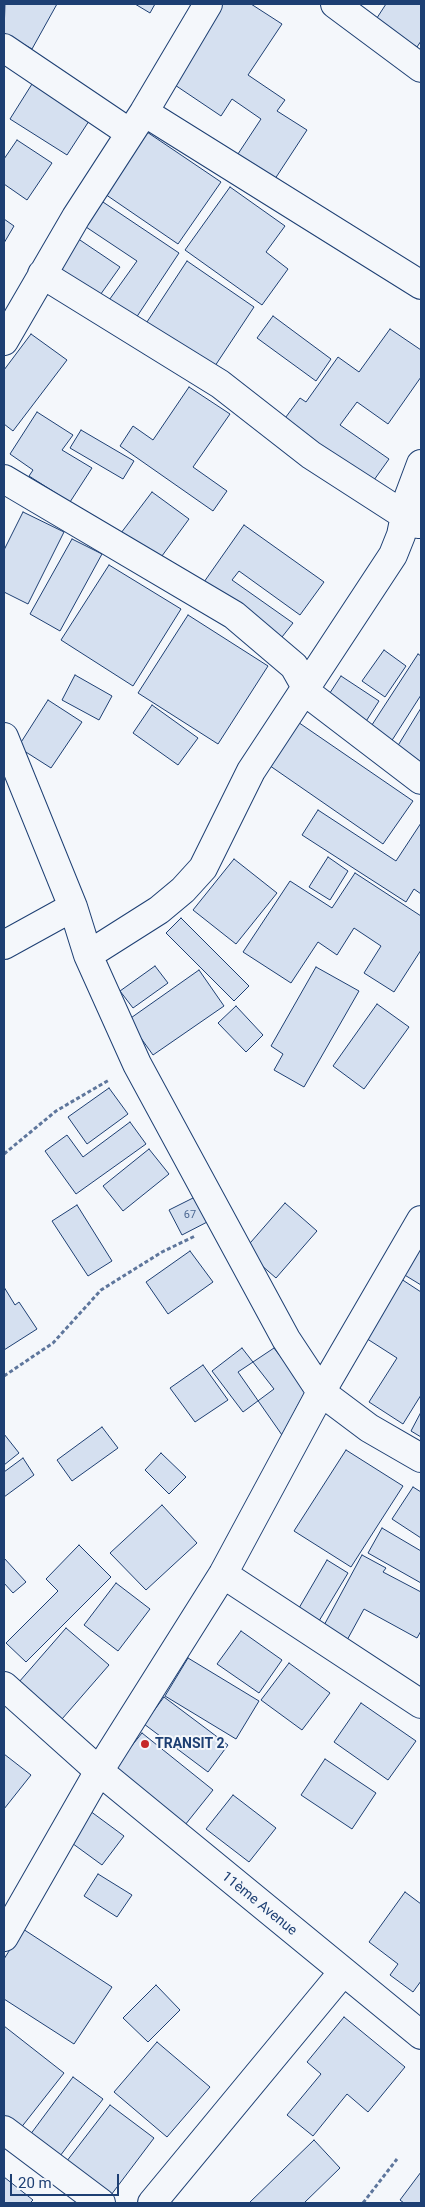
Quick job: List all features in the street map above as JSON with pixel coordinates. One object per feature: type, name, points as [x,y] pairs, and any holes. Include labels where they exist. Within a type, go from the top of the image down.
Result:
[{"type":"street","points":[[6,333],[137,123],[208,4]]},
{"type":"street","points":[[335,4],[421,68]]},
{"type":"street","points":[[4,48],[421,285]]},
{"type":"street","points":[[42,274],[220,384],[311,455],[413,520]]},
{"type":"street","points":[[413,520],[409,496],[421,464]]},
{"type":"street","points":[[4,479],[234,614],[294,666],[312,696],[421,780]]},
{"type":"street","points":[[88,954],[159,910],[183,890],[203,868],[251,771],[393,555],[400,535],[413,520]]},
{"type":"street","points":[[4,737],[73,908],[88,954],[138,1064],[286,1339],[321,1392],[369,1428],[421,1458]]},
{"type":"street","points":[[4,945],[73,908]]},
{"type":"street","points":[[4,1937],[99,1771],[223,1574],[321,1392],[421,1220]]},
{"type":"street","points":[[223,1574],[421,1704]]},
{"type":"street","name":"11ème Avenue","points":[[4,1686],[99,1771],[421,2035]]},
{"type":"street","points":[[152,2203],[343,1972]]},
{"type":"street","points":[[4,2130],[101,2203]]},
{"type":"path","points":[[4,1154],[56,1111],[138,1064]]},
{"type":"path","points":[[4,1376],[53,1343],[101,1290],[162,1252],[222,1223]]},
{"type":"path","points":[[363,2203],[397,2159]]},
{"type":"building","points":[[5,4],[57,4],[32,49],[4,33]]},
{"type":"building","points":[[135,4],[155,4],[150,13]]},
{"type":"building","points":[[216,4],[251,4],[282,24],[248,75],[285,100],[277,111],[307,130],[271,185],[234,160],[261,119],[232,99],[221,116],[166,79]]},
{"type":"building","points":[[386,4],[421,4],[421,41],[417,47],[375,21]]},
{"type":"building","points":[[32,84],[89,121],[67,155],[10,119]]},
{"type":"building","points":[[144,130],[221,182],[178,244],[102,192]]},
{"type":"building","points":[[17,140],[52,163],[27,200],[4,184],[4,159]]},
{"type":"building","points":[[230,187],[285,226],[266,252],[288,269],[262,305],[185,250]]},
{"type":"building","points":[[97,198],[179,253],[134,321],[107,303],[137,261],[80,223]]},
{"type":"building","points":[[4,219],[14,226],[4,243]]},
{"type":"building","points":[[71,234],[120,267],[98,298],[50,265]]},
{"type":"building","points":[[187,261],[254,307],[213,369],[145,325]]},
{"type":"building","points":[[273,316],[331,359],[316,381],[257,338]]},
{"type":"building","points":[[390,329],[421,350],[421,377],[388,424],[357,402],[340,425],[389,459],[369,487],[280,425],[300,398],[306,402],[338,357],[359,372]]},
{"type":"building","points":[[31,334],[67,360],[13,431],[4,424],[4,370]]},
{"type":"building","points":[[189,387],[230,414],[193,467],[227,491],[213,511],[120,446],[133,426],[153,440]]},
{"type":"building","points":[[37,412],[73,435],[62,450],[92,468],[70,502],[29,476],[33,470],[10,454]]},
{"type":"building","points":[[81,430],[134,461],[123,479],[70,448]]},
{"type":"building","points":[[152,492],[189,519],[159,560],[121,533]]},
{"type":"building","points":[[23,512],[64,532],[28,604],[4,592],[4,550]]},
{"type":"building","points":[[244,525],[324,582],[300,615],[239,571],[232,580],[293,623],[282,637],[204,582]]},
{"type":"building","points":[[72,539],[102,554],[60,631],[30,614]]},
{"type":"building","points":[[109,565],[181,609],[133,686],[61,640]]},
{"type":"building","points":[[188,615],[268,666],[218,744],[138,693]]},
{"type":"building","points":[[384,650],[406,666],[385,697],[362,681]]},
{"type":"building","points":[[418,654],[421,656],[421,695],[389,745],[368,731]]},
{"type":"building","points":[[75,675],[112,696],[99,720],[62,700]]},
{"type":"building","points":[[341,676],[379,701],[363,726],[324,702]]},
{"type":"building","points":[[48,700],[82,722],[51,768],[18,747]]},
{"type":"building","points":[[152,705],[198,738],[178,765],[133,733]]},
{"type":"building","points":[[421,708],[421,769],[394,752]]},
{"type":"building","points":[[292,718],[413,801],[383,844],[263,761]]},
{"type":"building","points":[[318,810],[396,861],[421,823],[421,894],[414,889],[406,902],[302,835]]},
{"type":"building","points":[[328,857],[348,871],[330,900],[309,887]]},
{"type":"building","points":[[234,859],[277,893],[236,944],[193,910]]},
{"type":"building","points":[[355,873],[421,916],[421,950],[394,992],[364,973],[381,946],[354,928],[337,955],[318,942],[291,983],[243,952],[290,881],[332,908]]},
{"type":"building","points":[[181,918],[249,986],[234,1001],[166,933]]},
{"type":"building","points":[[155,966],[168,983],[133,1008],[120,991]]},
{"type":"building","points":[[316,967],[359,991],[304,1087],[274,1070],[283,1054],[271,1046]]},
{"type":"building","points":[[199,970],[224,1006],[153,1055],[128,1020]]},
{"type":"building","points":[[377,1004],[409,1027],[364,1089],[333,1066]]},
{"type":"building","points":[[236,1006],[263,1035],[246,1052],[218,1023]]},
{"type":"building","points":[[109,1088],[128,1114],[87,1144],[68,1117]]},
{"type":"building","points":[[130,1122],[146,1144],[76,1194],[45,1151],[67,1135],[83,1157]]},
{"type":"building","points":[[149,1149],[169,1174],[123,1211],[103,1186]]},
{"type":"building","points":[[199,1195],[211,1220],[182,1235],[169,1210]]},
{"type":"building","points":[[285,1203],[317,1231],[276,1278],[244,1250]]},
{"type":"building","points":[[77,1205],[112,1261],[88,1276],[52,1221]]},
{"type":"building","points":[[421,1244],[421,1285],[403,1274]]},
{"type":"building","points":[[190,1251],[213,1282],[168,1314],[146,1282]]},
{"type":"building","points":[[395,1275],[421,1292],[421,1395],[403,1424],[369,1402],[397,1358],[358,1333]]},
{"type":"building","points":[[4,1287],[15,1305],[19,1302],[37,1329],[4,1350]]},
{"type":"building","points":[[242,1348],[274,1389],[243,1412],[212,1371]]},
{"type":"building","points":[[274,1348],[306,1390],[282,1435],[238,1372]]},
{"type":"building","points":[[203,1365],[228,1400],[195,1422],[170,1388]]},
{"type":"building","points":[[421,1412],[421,1437],[411,1431]]},
{"type":"building","points":[[102,1427],[118,1448],[72,1481],[57,1460]]},
{"type":"building","points":[[4,1434],[19,1453],[4,1465]]},
{"type":"building","points":[[346,1450],[403,1486],[351,1567],[294,1531]]},
{"type":"building","points":[[161,1453],[186,1477],[169,1494],[145,1470]]},
{"type":"building","points":[[23,1458],[34,1475],[4,1497],[4,1472]]},
{"type":"building","points":[[413,1487],[421,1492],[421,1538],[392,1519]]},
{"type":"building","points":[[162,1505],[197,1543],[146,1590],[110,1553]]},
{"type":"building","points":[[382,1528],[421,1551],[421,1583],[368,1553]]},
{"type":"building","points":[[79,1545],[111,1577],[26,1662],[6,1643],[58,1591],[46,1579]]},
{"type":"building","points":[[362,1555],[386,1568],[383,1572],[421,1592],[421,1631],[417,1638],[364,1609],[346,1642],[322,1629]]},
{"type":"building","points":[[4,1558],[26,1582],[13,1593],[4,1583]]},
{"type":"building","points":[[327,1560],[348,1573],[319,1621],[299,1608]]},
{"type":"building","points":[[116,1583],[150,1609],[118,1651],[84,1625]]},
{"type":"building","points":[[66,1628],[109,1665],[62,1719],[19,1682]]},
{"type":"building","points":[[241,1631],[282,1660],[259,1693],[217,1664]]},
{"type":"building","points":[[188,1658],[259,1701],[236,1739],[165,1696]]},
{"type":"building","points":[[289,1663],[330,1693],[302,1730],[261,1700]]},
{"type":"building","points":[[164,1697],[228,1745],[208,1772],[144,1724]]},
{"type":"building","points":[[361,1703],[416,1741],[388,1780],[334,1742]]},
{"type":"building","points":[[142,1733],[213,1790],[185,1825],[113,1769]]},
{"type":"building","points":[[4,1754],[31,1775],[4,1809]]},
{"type":"building","points":[[325,1759],[376,1793],[352,1829],[301,1795]]},
{"type":"building","points":[[233,1795],[276,1828],[249,1862],[206,1829]]},
{"type":"building","points":[[86,1808],[124,1836],[102,1865],[65,1838]]},
{"type":"building","points":[[98,1874],[132,1895],[117,1917],[84,1896]]},
{"type":"building","points":[[405,1892],[421,1904],[421,1981],[413,1992],[390,1975],[398,1964],[369,1942]]},
{"type":"building","points":[[23,1929],[112,1987],[74,2044],[4,1999],[4,1959]]},
{"type":"building","points":[[156,1985],[180,2010],[148,2042],[123,2018]]},
{"type":"building","points":[[344,2017],[405,2067],[368,2112],[347,2094],[313,2136],[287,2115],[321,2074],[307,2062]]},
{"type":"building","points":[[4,2026],[64,2073],[20,2129],[4,2116]]},
{"type":"building","points":[[157,2042],[210,2087],[167,2137],[114,2092]]},
{"type":"building","points":[[73,2077],[103,2099],[57,2160],[27,2139]]},
{"type":"building","points":[[110,2105],[154,2138],[108,2199],[63,2166]]},
{"type":"building","points":[[314,2140],[340,2168],[304,2203],[249,2203]]},
{"type":"building","points":[[421,2172],[421,2203],[404,2203],[400,2200]]},
{"type":"building","points":[[4,2177],[33,2200],[30,2203],[4,2203]]},
{"type":"place","name":"TRANSIT 2","points":[[145,1744]]}]
